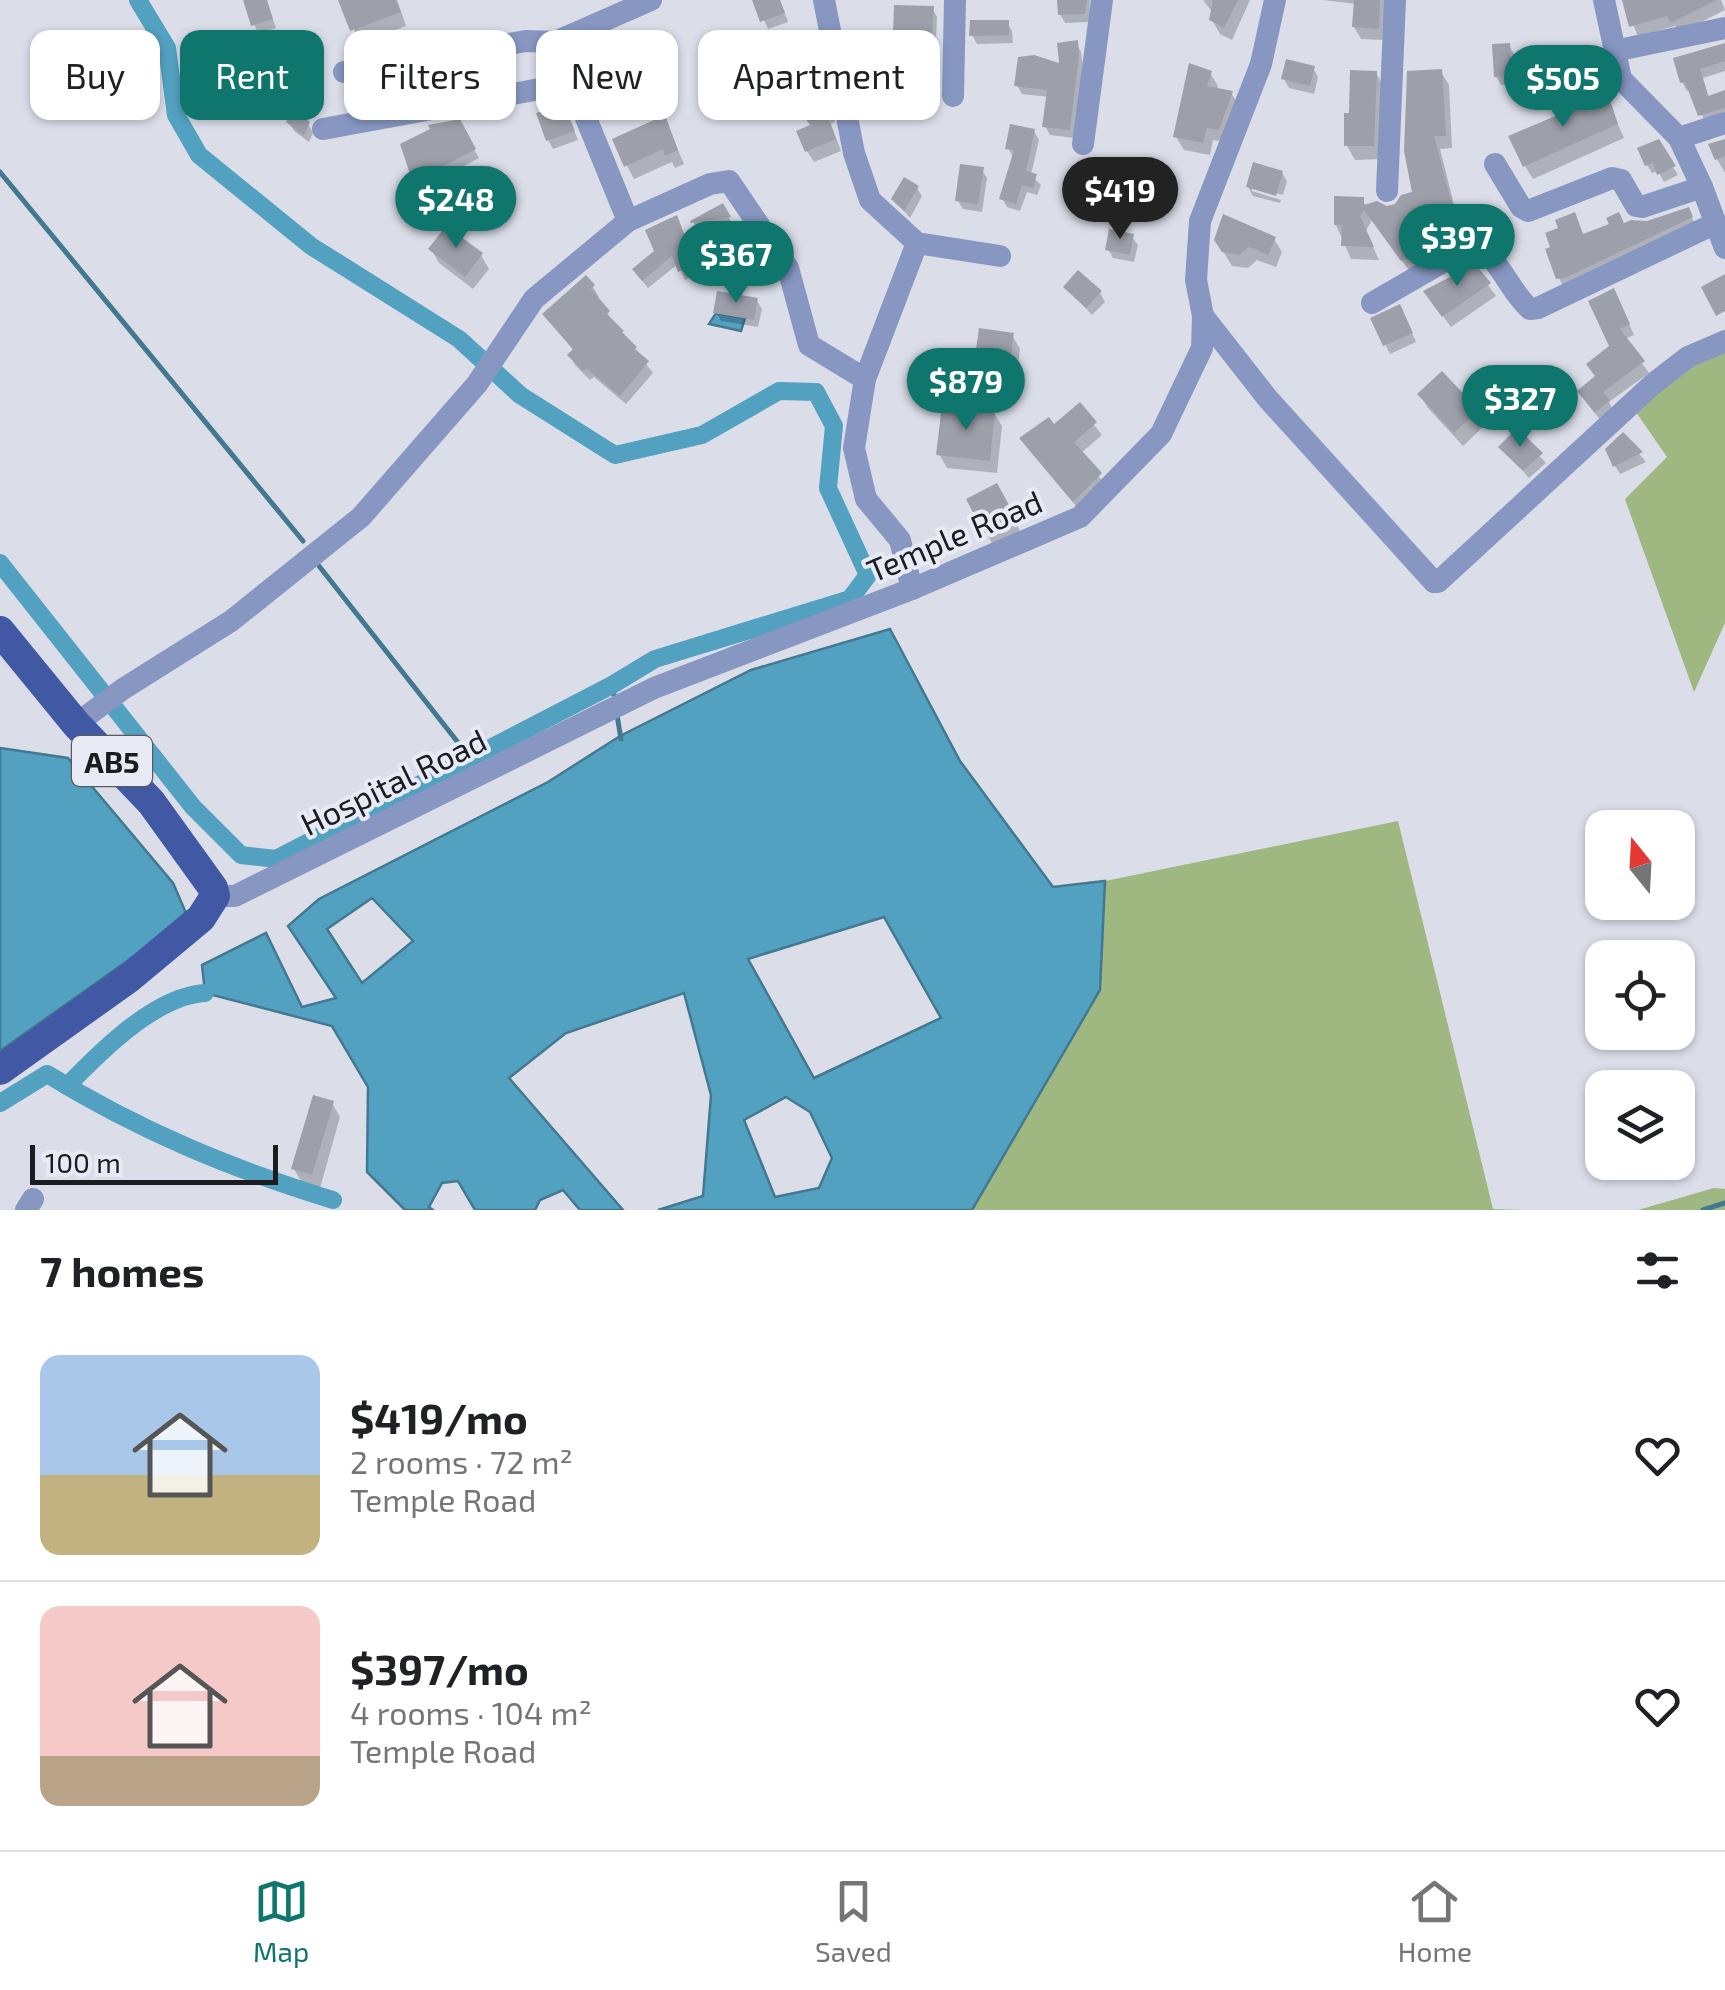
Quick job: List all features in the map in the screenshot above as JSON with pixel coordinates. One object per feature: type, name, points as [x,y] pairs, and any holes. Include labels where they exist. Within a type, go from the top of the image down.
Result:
[{"type":"main road","name":"AB5","points":[[0,632],[76,724],[151,802],[213,888],[214,896]]},
{"type":"main road","points":[[0,1070],[129,978],[202,918],[214,896]]},
{"type":"street","points":[[824,0],[854,153],[870,200],[917,243],[1000,256]]},
{"type":"street","points":[[952,96],[954,0]]},
{"type":"street","points":[[1083,144],[1102,0]]},
{"type":"street","points":[[1275,0],[1261,64],[1200,221],[1196,280],[1204,316],[1268,399],[1434,582],[1652,384],[1688,358],[1725,341]]},
{"type":"street","points":[[1386,192],[1395,0]]},
{"type":"street","points":[[1604,0],[1621,79],[1680,138],[1725,248]]},
{"type":"street","points":[[584,30],[653,1]]},
{"type":"street","points":[[1614,51],[1725,28]]},
{"type":"street","points":[[323,130],[536,91]]},
{"type":"street","points":[[587,120],[628,221]]},
{"type":"street","points":[[1680,138],[1725,122]]},
{"type":"street","points":[[1495,164],[1521,206],[1528,210],[1612,178],[1621,180],[1636,206],[1642,207],[1702,186]]},
{"type":"street","points":[[76,724],[231,621],[361,517],[477,384],[534,299],[628,221],[710,184],[730,182],[788,268],[809,345],[865,379]]},
{"type":"street","points":[[1372,303],[1462,251],[1479,248],[1489,254],[1514,296],[1530,309],[1538,308],[1716,223]]},
{"type":"street","points":[[912,589],[900,540],[866,499],[854,448],[865,379],[917,243]]},
{"type":"street","name":"Temple Road","points":[[597,716],[654,688],[912,589],[1080,517],[1161,434],[1202,348],[1204,316]]},
{"type":"street","name":"Hospital Road","points":[[214,896],[235,896],[597,716]]},
{"type":"green space","points":[[1725,332],[1725,623],[1694,692],[1625,499],[1667,457],[1629,402]]},
{"type":"green space","points":[[1398,821],[1493,1209],[1523,1210],[972,1210],[1100,991],[1105,881]]},
{"type":"green space","points":[[1714,1188],[1725,1189],[1725,1210],[1638,1210]]},
{"type":"water","points":[[716,313],[745,318],[741,331],[709,324]]},
{"type":"water","points":[[890,629],[960,761],[1053,887],[1105,881],[1100,990],[972,1210],[658,1210],[703,1196],[711,1095],[684,993],[566,1033],[509,1078],[623,1210],[580,1210],[563,1190],[540,1200],[535,1210],[475,1210],[458,1181],[442,1183],[429,1207],[433,1210],[405,1210],[367,1172],[368,1087],[332,1026],[205,993],[202,965],[266,933],[302,1007],[336,998],[288,926],[319,899],[548,782],[620,736],[751,670]],"holes":[[[372,898],[413,941],[362,983],[327,929]],[[884,917],[941,1018],[814,1078],[748,959]],[[786,1097],[810,1112],[832,1158],[819,1188],[775,1197],[744,1120]]]},
{"type":"water","points":[[0,748],[68,758],[173,883],[186,913],[161,937],[0,1051]]},
{"type":"building","points":[[243,0],[267,0],[273,19],[251,26]]},
{"type":"building","points":[[338,0],[396,0],[401,12],[350,30]]},
{"type":"building","points":[[752,0],[780,0],[785,13],[760,22]]},
{"type":"building","points":[[1057,0],[1087,0],[1085,14],[1058,15]]},
{"type":"building","points":[[1213,0],[1238,0],[1224,28],[1209,20]]},
{"type":"building","points":[[1354,0],[1380,0],[1379,29],[1352,27]]},
{"type":"building","points":[[1622,0],[1717,0],[1671,23],[1667,16],[1629,27]]},
{"type":"building","points":[[894,5],[934,6],[932,30],[893,30]]},
{"type":"building","points":[[970,20],[1009,20],[1009,35],[969,36]]},
{"type":"building","points":[[1078,40],[1070,130],[1042,127],[1047,90],[1014,86],[1018,57],[1034,55],[1059,63],[1057,43]]},
{"type":"building","points":[[1510,43],[1512,76],[1494,77],[1492,44]]},
{"type":"building","points":[[1725,43],[1725,61],[1700,69],[1708,96],[1725,90],[1725,108],[1698,116],[1685,82],[1680,83],[1673,58]]},
{"type":"building","points":[[1286,59],[1315,66],[1310,86],[1281,79]]},
{"type":"building","points":[[1189,63],[1212,71],[1207,86],[1233,91],[1219,130],[1207,128],[1203,143],[1173,137]]},
{"type":"building","points":[[1442,69],[1446,136],[1434,136],[1454,211],[1415,218],[1424,255],[1401,261],[1364,210],[1360,216],[1374,247],[1341,246],[1342,225],[1334,225],[1334,196],[1364,197],[1364,205],[1377,201],[1387,206],[1412,192],[1404,151],[1407,71]]},
{"type":"building","points":[[1350,70],[1377,71],[1374,146],[1344,146]]},
{"type":"building","points":[[1608,94],[1618,124],[1523,167],[1508,136]]},
{"type":"building","points":[[308,120],[310,122],[304,136],[286,122]]},
{"type":"building","points":[[461,120],[476,149],[442,167],[444,173],[413,183],[400,144],[430,129],[428,125]]},
{"type":"building","points":[[538,120],[571,120],[575,131],[546,141]]},
{"type":"building","points":[[654,120],[667,120],[678,150],[665,156],[663,149],[624,167],[612,139]]},
{"type":"building","points":[[806,120],[829,120],[836,139],[805,152],[796,131],[810,125]]},
{"type":"building","points":[[1010,124],[1035,129],[1026,171],[1037,174],[1033,188],[1022,185],[1016,204],[999,199],[1014,150],[1005,149]]},
{"type":"building","points":[[1659,139],[1676,166],[1657,175],[1653,163],[1645,166],[1637,148]]},
{"type":"building","points":[[1725,139],[1725,156],[1715,160],[1708,144]]},
{"type":"building","points":[[1253,162],[1283,171],[1276,196],[1246,187]]},
{"type":"building","points":[[960,164],[984,167],[978,204],[955,201]]},
{"type":"building","points":[[904,177],[919,186],[904,211],[891,199]]},
{"type":"building","points":[[723,203],[731,217],[691,223],[690,221]]},
{"type":"building","points":[[1689,207],[1693,217],[1556,279],[1545,249],[1550,247],[1545,233],[1558,228],[1555,220],[1575,212],[1583,234],[1609,224],[1606,218],[1619,212],[1624,223],[1647,221]]},
{"type":"building","points":[[1223,214],[1276,237],[1268,255],[1249,247],[1239,255],[1222,252],[1214,240]]},
{"type":"building","points":[[677,215],[696,265],[678,272],[672,256],[642,281],[632,269],[654,251],[645,230]]},
{"type":"building","points":[[446,226],[483,253],[465,277],[428,249]]},
{"type":"building","points":[[1109,229],[1134,234],[1130,255],[1105,250]]},
{"type":"building","points":[[1475,264],[1491,283],[1442,317],[1423,291]]},
{"type":"building","points":[[1078,270],[1102,291],[1086,308],[1063,287]]},
{"type":"building","points":[[1725,274],[1725,311],[1716,316],[1701,287]]},
{"type":"building","points":[[586,275],[595,285],[591,289],[610,311],[607,314],[649,361],[620,396],[567,355],[573,349],[542,314]]},
{"type":"building","points":[[1614,288],[1630,324],[1620,329],[1645,361],[1603,392],[1610,400],[1595,413],[1577,391],[1595,376],[1586,364],[1609,346],[1588,301]]},
{"type":"building","points":[[717,291],[758,298],[754,320],[713,313]]},
{"type":"building","points":[[1400,304],[1413,333],[1383,346],[1370,318]]},
{"type":"building","points":[[979,328],[1014,333],[1009,368],[974,364]]},
{"type":"building","points":[[1442,371],[1479,410],[1454,433],[1417,394]]},
{"type":"building","points":[[1080,402],[1097,422],[1074,442],[1102,473],[1073,502],[1019,438],[1049,417],[1054,424]]},
{"type":"building","points":[[942,405],[995,410],[990,461],[936,455]]},
{"type":"building","points":[[1517,428],[1543,453],[1523,471],[1498,447]]},
{"type":"building","points":[[1623,432],[1643,452],[1613,467],[1605,449]]},
{"type":"building","points":[[997,483],[1016,518],[984,534],[966,499]]},
{"type":"building","points":[[313,1095],[334,1101],[312,1175],[291,1169]]},
{"type":"waterway","points":[[0,563],[193,807],[241,855],[276,859],[655,659],[850,599],[868,575],[828,488],[834,426],[816,392],[779,391],[702,435],[615,455],[520,395],[459,339],[311,246],[199,155],[176,115],[167,48],[138,0]]},
{"type":"waterway","points":[[0,172],[303,541]]},
{"type":"waterway","points":[[319,566],[471,759]]},
{"type":"waterway","points":[[612,685],[615,699]]},
{"type":"waterway","points":[[617,715],[621,739]]},
{"type":"waterway","points":[[67,1086],[112,1042],[148,1015],[186,996],[205,993]]},
{"type":"waterway","points":[[0,1103],[47,1074],[186,1146],[333,1200]]},
{"type":"waterway","points":[[1703,1210],[1725,1203]]}]
